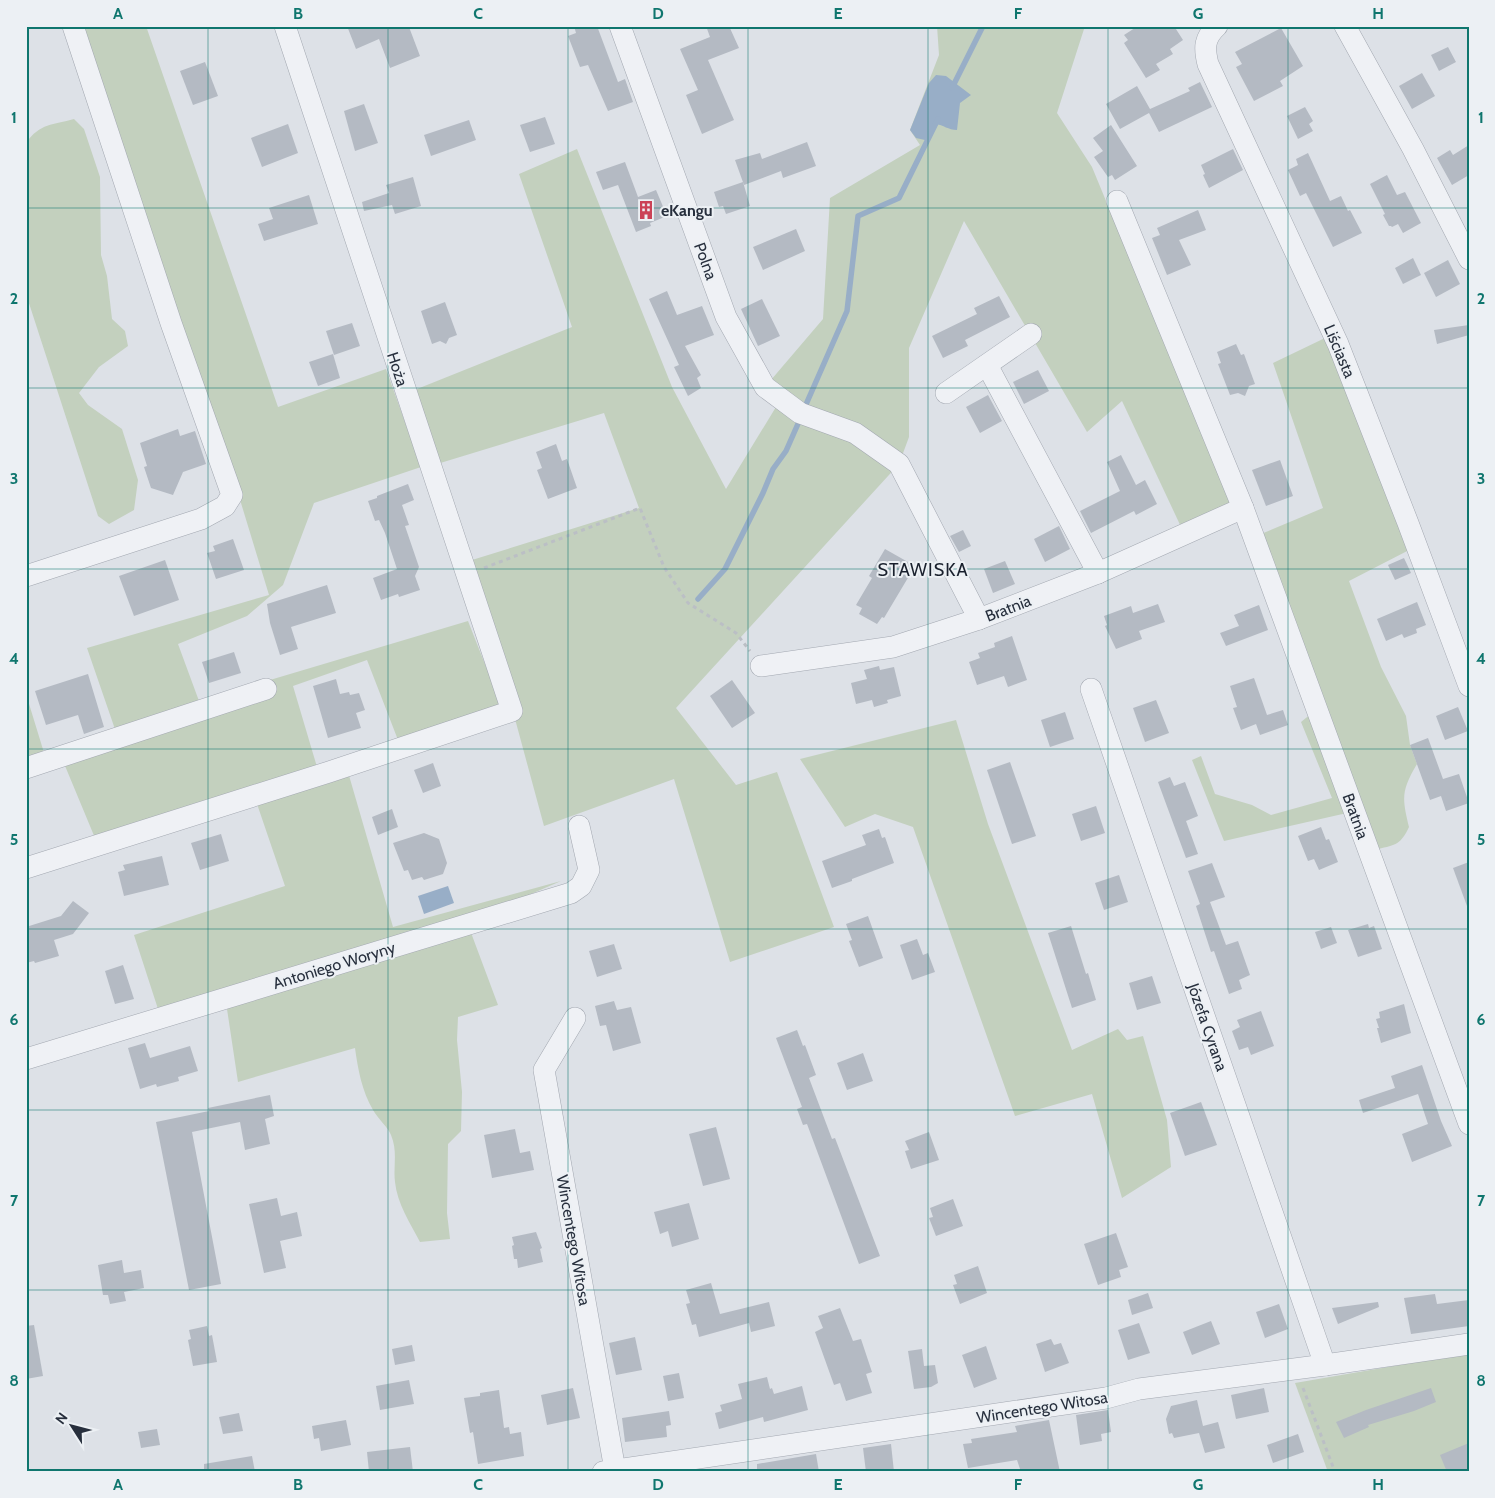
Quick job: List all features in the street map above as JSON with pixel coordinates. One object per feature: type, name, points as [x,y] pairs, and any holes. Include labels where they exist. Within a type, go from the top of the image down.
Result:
[{"type":"street","points":[[26,576],[201,519],[225,506],[232,495],[171,323],[73,26]]},
{"type":"street","name":"Hoża","points":[[26,868],[338,769],[512,711],[285,26]]},
{"type":"street","name":"Polna","points":[[620,26],[726,316],[765,387],[803,414],[855,433],[899,464],[979,619]]},
{"type":"street","name":"Liściasta","points":[[1217,26],[1205,43],[1208,64],[1338,344],[1469,686]]},
{"type":"street","points":[[1344,26],[1413,149],[1469,258]]},
{"type":"street","name":"Bratnia","points":[[1117,201],[1243,508],[1469,1124]]},
{"type":"street","points":[[946,393],[1031,334]]},
{"type":"street","points":[[987,365],[1098,573]]},
{"type":"street","name":"Bratnia","points":[[761,666],[893,648],[979,619],[1098,573],[1243,508]]},
{"type":"street","points":[[26,768],[266,689]]},
{"type":"street","name":"Józefa Cyrana","points":[[1091,689],[1326,1365]]},
{"type":"street","name":"Antoniego Woryny","points":[[26,1059],[571,893],[581,886],[589,870],[579,826]]},
{"type":"street","name":"Wincentego Witosa","points":[[575,1018],[544,1070],[609,1471],[1106,1398],[1139,1388],[1326,1365],[1469,1344]]},
{"type":"path","points":[[466,575],[640,508],[664,567],[688,603],[736,633],[761,666]]},
{"type":"path","points":[[1296,1368],[1335,1472]]},
{"type":"green space","points":[[76,26],[146,26],[278,407],[386,369],[421,467],[314,503],[283,585],[247,616],[178,644],[199,701],[468,621],[501,705],[398,740],[367,660],[293,686],[317,767],[95,838],[63,761],[26,771],[26,694],[45,756],[117,735],[87,648],[269,595],[241,503]]},
{"type":"green space","points":[[937,26],[1085,26],[1057,113],[1092,167],[1220,477],[1235,507],[1182,529],[1122,401],[1087,432],[964,221],[909,348],[909,437],[899,464],[676,708],[736,785],[777,772],[834,927],[730,962],[674,779],[544,826],[472,560],[639,508],[604,413],[437,464],[412,391],[572,327],[519,174],[577,149],[672,387],[726,489],[779,402],[765,387],[823,319],[830,198],[920,145],[910,130],[939,55]]},
{"type":"green space","points":[[74,119],[84,129],[100,177],[101,255],[107,276],[112,319],[125,331],[128,346],[99,367],[79,393],[88,405],[122,429],[138,480],[134,510],[109,524],[98,516],[26,294],[26,143],[31,136],[42,128]]},
{"type":"green space","points":[[1325,338],[1413,548],[1349,581],[1381,667],[1406,716],[1410,745],[1417,764],[1408,781],[1404,795],[1409,827],[1397,843],[1378,849],[1261,534],[1323,508],[1273,363]]},
{"type":"green space","points":[[1312,713],[1347,813],[1224,841],[1192,760],[1201,756],[1215,794],[1252,805],[1271,815],[1332,798],[1301,722]]},
{"type":"green space","points":[[956,720],[988,824],[1072,1050],[1118,1029],[1127,1040],[1143,1036],[1167,1120],[1171,1167],[1122,1198],[1092,1094],[1015,1116],[913,827],[875,814],[845,827],[800,759]]},
{"type":"green space","points":[[348,772],[393,927],[561,881],[467,922],[498,1005],[458,1017],[457,1040],[462,1092],[461,1131],[448,1144],[447,1213],[450,1239],[420,1242],[404,1213],[396,1190],[393,1141],[390,1132],[369,1103],[363,1088],[355,1048],[238,1082],[227,1009],[158,1009],[134,935],[285,886],[256,801]]},
{"type":"green space","points":[[1469,1353],[1469,1472],[1328,1472],[1295,1383]]},
{"type":"water","points":[[936,75],[946,76],[971,95],[960,103],[957,130],[935,124],[925,140],[916,138],[910,130],[929,83]]},
{"type":"water","points":[[448,886],[454,903],[424,914],[418,896]]},
{"type":"building","points":[[347,26],[410,26],[420,56],[390,68],[379,39],[356,49]]},
{"type":"building","points":[[574,26],[597,26],[618,82],[625,79],[633,102],[608,111],[588,65],[580,67],[568,36],[576,33]]},
{"type":"building","points":[[706,26],[729,26],[739,48],[708,60],[734,120],[702,134],[686,95],[698,90],[680,49],[710,37]]},
{"type":"building","points":[[1138,26],[1174,26],[1183,40],[1170,49],[1173,54],[1156,64],[1160,70],[1146,78],[1124,43],[1128,40],[1124,35]]},
{"type":"building","points":[[1281,28],[1303,66],[1280,81],[1283,86],[1254,101],[1236,67],[1242,64],[1235,52]]},
{"type":"building","points":[[1448,47],[1456,62],[1439,71],[1431,55]]},
{"type":"building","points":[[205,62],[218,96],[193,105],[180,71]]},
{"type":"building","points":[[1422,73],[1435,96],[1412,109],[1399,86]]},
{"type":"building","points":[[1200,82],[1212,107],[1159,132],[1149,113],[1120,129],[1106,104],[1137,86],[1150,109],[1190,91],[1188,88]]},
{"type":"building","points":[[364,104],[378,143],[355,151],[344,111]]},
{"type":"building","points":[[1305,107],[1313,121],[1309,124],[1313,131],[1298,139],[1287,116]]},
{"type":"building","points":[[545,117],[555,144],[530,152],[520,125]]},
{"type":"building","points":[[469,120],[476,140],[431,156],[424,135]]},
{"type":"building","points":[[288,124],[298,153],[262,167],[251,138]]},
{"type":"building","points":[[1111,125],[1137,166],[1115,180],[1112,175],[1108,177],[1094,157],[1103,151],[1093,138]]},
{"type":"building","points":[[807,142],[816,166],[783,178],[781,171],[744,185],[735,160],[760,153],[762,159]]},
{"type":"building","points":[[1469,145],[1469,175],[1452,185],[1437,158],[1450,150],[1453,155]]},
{"type":"building","points":[[1233,149],[1243,170],[1209,188],[1201,165]]},
{"type":"building","points":[[1308,153],[1330,201],[1341,196],[1362,233],[1333,247],[1306,193],[1300,196],[1288,170],[1298,165],[1296,159]]},
{"type":"building","points":[[625,162],[638,197],[656,190],[667,216],[650,223],[651,226],[636,232],[618,185],[603,190],[596,172]]},
{"type":"building","points":[[1387,175],[1397,195],[1405,192],[1421,223],[1403,233],[1398,224],[1392,227],[1389,226],[1370,184]]},
{"type":"building","points":[[413,177],[421,206],[395,214],[392,205],[364,211],[362,202],[389,193],[386,185]]},
{"type":"building","points":[[743,182],[750,206],[726,214],[723,206],[719,207],[714,192]]},
{"type":"building","points":[[309,195],[318,224],[264,241],[258,224],[273,219],[269,208]]},
{"type":"building","points":[[1198,210],[1206,230],[1179,240],[1191,265],[1167,275],[1152,238],[1160,235],[1157,228]]},
{"type":"building","points":[[796,229],[805,251],[763,270],[753,247]]},
{"type":"building","points":[[1413,258],[1421,275],[1403,284],[1395,268]]},
{"type":"building","points":[[1448,260],[1460,284],[1436,297],[1424,273]]},
{"type":"building","points":[[667,291],[677,315],[702,306],[714,335],[685,346],[701,375],[697,378],[701,388],[688,396],[674,367],[679,365],[649,299]]},
{"type":"building","points":[[999,296],[1010,317],[965,340],[968,346],[943,358],[932,336],[977,314],[974,308]]},
{"type":"building","points":[[762,299],[780,336],[758,346],[741,309]]},
{"type":"building","points":[[445,302],[457,335],[449,338],[446,344],[440,341],[432,344],[421,311]]},
{"type":"building","points":[[352,323],[360,346],[334,355],[326,331]]},
{"type":"building","points":[[1469,325],[1469,335],[1437,344],[1434,330]]},
{"type":"building","points":[[1236,344],[1241,355],[1244,354],[1255,384],[1249,386],[1245,396],[1238,393],[1230,395],[1218,364],[1221,363],[1217,352]]},
{"type":"building","points":[[333,354],[340,378],[318,386],[309,362]]},
{"type":"building","points":[[1038,370],[1049,391],[1024,404],[1013,382]]},
{"type":"building","points":[[988,395],[1002,421],[980,433],[966,407]]},
{"type":"building","points":[[178,429],[180,436],[195,431],[206,464],[183,472],[173,495],[151,488],[144,467],[147,466],[140,443]]},
{"type":"building","points":[[556,444],[562,461],[567,459],[577,488],[548,499],[537,470],[542,468],[536,452]]},
{"type":"building","points":[[1121,455],[1136,485],[1145,480],[1157,504],[1136,515],[1134,511],[1091,533],[1080,511],[1120,491],[1107,462]]},
{"type":"building","points":[[1280,460],[1293,496],[1266,506],[1252,470]]},
{"type":"building","points":[[408,484],[414,500],[402,505],[409,525],[405,526],[419,567],[415,576],[420,590],[399,597],[398,594],[381,600],[373,578],[397,569],[385,533],[379,520],[375,521],[368,501]]},
{"type":"building","points":[[1059,526],[1070,549],[1045,562],[1034,539]]},
{"type":"building","points":[[963,530],[971,546],[959,552],[950,536]]},
{"type":"building","points":[[233,539],[244,570],[216,579],[207,553],[215,551],[213,546]]},
{"type":"building","points":[[885,549],[915,566],[884,618],[882,617],[877,624],[859,614],[862,608],[856,605],[872,578],[869,576]]},
{"type":"building","points":[[1404,558],[1411,573],[1395,580],[1388,565]]},
{"type":"building","points":[[165,560],[179,600],[134,616],[119,576]]},
{"type":"building","points":[[1005,561],[1015,584],[993,593],[984,569]]},
{"type":"building","points":[[327,585],[336,613],[291,627],[298,649],[280,655],[270,623],[267,604]]},
{"type":"building","points":[[1417,602],[1426,625],[1416,629],[1417,633],[1404,638],[1402,634],[1386,641],[1377,619]]},
{"type":"building","points":[[1158,604],[1165,622],[1139,631],[1142,639],[1116,649],[1105,626],[1107,625],[1104,616],[1131,606],[1133,613]]},
{"type":"building","points":[[1259,605],[1268,630],[1226,646],[1220,633],[1239,626],[1234,615]]},
{"type":"building","points":[[1012,636],[1027,680],[1008,687],[1004,676],[977,685],[969,662],[980,658],[978,653],[995,647],[994,643]]},
{"type":"building","points":[[234,652],[241,673],[209,683],[202,662]]},
{"type":"building","points":[[879,666],[880,670],[894,667],[901,696],[887,700],[888,703],[874,707],[872,700],[856,704],[851,683],[867,679],[864,670]]},
{"type":"building","points":[[88,674],[104,727],[84,734],[78,715],[46,725],[35,691]]},
{"type":"building","points":[[1254,678],[1267,715],[1283,710],[1288,725],[1260,735],[1256,724],[1241,730],[1233,708],[1237,707],[1230,686]]},
{"type":"building","points":[[336,679],[340,694],[349,692],[350,695],[359,693],[365,710],[356,713],[361,728],[328,738],[313,686]]},
{"type":"building","points":[[732,680],[755,713],[732,728],[710,696]]},
{"type":"building","points":[[1156,700],[1169,733],[1145,742],[1133,708]]},
{"type":"building","points":[[1458,707],[1468,731],[1445,740],[1436,716]]},
{"type":"building","points":[[1065,712],[1074,739],[1050,747],[1041,720]]},
{"type":"building","points":[[1428,738],[1443,779],[1459,774],[1469,803],[1446,811],[1441,796],[1430,800],[1410,745]]},
{"type":"building","points":[[1010,762],[1036,836],[1012,844],[987,770]]},
{"type":"building","points":[[433,763],[441,786],[423,793],[414,770]]},
{"type":"building","points":[[1170,777],[1174,786],[1185,782],[1198,816],[1186,821],[1198,854],[1186,858],[1158,782]]},
{"type":"building","points":[[1096,806],[1105,833],[1081,841],[1072,814]]},
{"type":"building","points":[[392,809],[398,827],[378,835],[372,817]]},
{"type":"building","points":[[1321,827],[1326,840],[1329,839],[1338,862],[1319,870],[1314,859],[1308,861],[1298,836]]},
{"type":"building","points":[[879,829],[882,838],[885,837],[894,863],[832,888],[822,861],[866,845],[862,835]]},
{"type":"building","points":[[424,833],[439,839],[447,863],[443,874],[424,880],[422,877],[412,880],[408,870],[404,871],[393,843]]},
{"type":"building","points":[[221,834],[229,861],[200,870],[191,843]]},
{"type":"building","points":[[162,856],[169,885],[124,896],[118,872],[125,870],[123,865]]},
{"type":"building","points":[[1469,862],[1469,905],[1467,906],[1453,868]]},
{"type":"building","points":[[1212,863],[1225,897],[1210,902],[1226,945],[1238,941],[1250,975],[1239,980],[1242,989],[1229,994],[1214,951],[1211,952],[1196,906],[1200,904],[1188,871]]},
{"type":"building","points":[[1119,875],[1128,902],[1104,910],[1095,883]]},
{"type":"building","points":[[73,901],[89,913],[73,934],[54,940],[59,956],[35,963],[34,961],[26,963],[26,927],[61,916]]},
{"type":"building","points":[[868,916],[883,958],[859,967],[849,941],[852,940],[846,924]]},
{"type":"building","points":[[1368,924],[1369,928],[1374,926],[1382,949],[1358,957],[1348,930]]},
{"type":"building","points":[[1071,926],[1096,1000],[1072,1008],[1048,933]]},
{"type":"building","points":[[1331,927],[1337,943],[1321,949],[1315,932]]},
{"type":"building","points":[[917,939],[923,955],[928,953],[935,972],[912,980],[900,945]]},
{"type":"building","points":[[614,944],[622,969],[597,977],[589,951]]},
{"type":"building","points":[[123,965],[134,999],[115,1004],[105,971]]},
{"type":"building","points":[[1152,976],[1161,1003],[1137,1010],[1129,983]]},
{"type":"building","points":[[614,1001],[617,1010],[631,1007],[641,1043],[613,1051],[606,1025],[600,1026],[595,1006]]},
{"type":"building","points":[[1404,1004],[1411,1033],[1381,1043],[1376,1019],[1380,1018],[1379,1012]]},
{"type":"building","points":[[1261,1011],[1274,1046],[1251,1055],[1248,1047],[1239,1050],[1232,1031],[1240,1027],[1237,1020]]},
{"type":"building","points":[[797,1030],[803,1046],[805,1045],[816,1075],[809,1078],[832,1139],[835,1138],[880,1256],[859,1264],[807,1124],[803,1125],[797,1109],[802,1107],[776,1038]]},
{"type":"building","points":[[145,1043],[150,1058],[190,1046],[198,1071],[178,1077],[179,1081],[157,1087],[156,1084],[140,1089],[128,1048]]},
{"type":"building","points":[[863,1053],[873,1081],[847,1090],[837,1063]]},
{"type":"building","points":[[1422,1065],[1441,1121],[1452,1146],[1412,1162],[1402,1134],[1428,1124],[1418,1094],[1363,1113],[1359,1100],[1395,1088],[1391,1076]]},
{"type":"building","points":[[270,1095],[274,1116],[265,1119],[270,1144],[245,1150],[240,1122],[192,1132],[221,1284],[189,1290],[156,1122],[209,1111],[208,1108]]},
{"type":"building","points":[[1201,1102],[1217,1145],[1185,1156],[1170,1113]]},
{"type":"building","points":[[716,1127],[730,1179],[703,1186],[689,1134]]},
{"type":"building","points":[[515,1129],[520,1153],[530,1151],[534,1170],[492,1178],[484,1135]]},
{"type":"building","points":[[929,1132],[939,1160],[911,1169],[905,1151],[909,1150],[905,1141]]},
{"type":"building","points":[[277,1198],[281,1216],[297,1212],[302,1236],[280,1241],[286,1268],[264,1273],[249,1204]]},
{"type":"building","points":[[953,1199],[963,1226],[936,1236],[929,1218],[933,1217],[930,1208]]},
{"type":"building","points":[[689,1203],[699,1239],[672,1247],[668,1231],[660,1234],[654,1212]]},
{"type":"building","points":[[536,1232],[542,1248],[540,1249],[543,1262],[518,1268],[517,1259],[514,1259],[512,1237]]},
{"type":"building","points":[[1116,1233],[1128,1267],[1119,1270],[1121,1277],[1098,1285],[1084,1244]]},
{"type":"building","points":[[122,1260],[124,1273],[141,1270],[144,1288],[124,1292],[126,1301],[110,1304],[108,1295],[103,1295],[98,1265]]},
{"type":"building","points":[[978,1266],[987,1293],[960,1304],[953,1285],[957,1284],[954,1275]]},
{"type":"building","points":[[711,1283],[720,1314],[769,1302],[775,1326],[751,1332],[749,1323],[699,1337],[696,1324],[692,1325],[686,1304],[690,1303],[686,1290]]},
{"type":"building","points":[[1148,1293],[1153,1308],[1132,1315],[1128,1300]]},
{"type":"building","points":[[1435,1294],[1437,1304],[1469,1300],[1469,1326],[1411,1334],[1404,1298]]},
{"type":"building","points":[[1378,1302],[1379,1307],[1338,1324],[1332,1308]]},
{"type":"building","points":[[1279,1304],[1288,1329],[1265,1338],[1256,1312]]},
{"type":"building","points":[[840,1308],[853,1341],[861,1339],[872,1372],[866,1374],[872,1393],[846,1401],[840,1383],[834,1385],[815,1332],[823,1328],[818,1316]]},
{"type":"building","points":[[1211,1321],[1220,1344],[1192,1355],[1183,1332]]},
{"type":"building","points":[[1139,1323],[1150,1353],[1128,1360],[1118,1330]]},
{"type":"building","points":[[34,1325],[43,1376],[26,1379],[26,1326]]},
{"type":"building","points":[[207,1326],[209,1336],[212,1335],[217,1362],[193,1366],[188,1340],[191,1339],[189,1330]]},
{"type":"building","points":[[635,1337],[642,1370],[616,1375],[609,1343]]},
{"type":"building","points":[[1051,1339],[1054,1345],[1061,1343],[1069,1363],[1045,1372],[1036,1344]]},
{"type":"building","points":[[412,1345],[415,1361],[395,1365],[392,1349]]},
{"type":"building","points":[[986,1346],[997,1379],[974,1388],[962,1355]]},
{"type":"building","points":[[922,1349],[924,1366],[935,1365],[938,1383],[931,1387],[914,1389],[908,1351]]},
{"type":"building","points":[[679,1373],[684,1398],[668,1401],[663,1376]]},
{"type":"building","points":[[767,1377],[770,1389],[772,1388],[774,1394],[802,1386],[808,1410],[764,1422],[763,1417],[719,1429],[715,1413],[722,1411],[720,1405],[742,1399],[738,1384]]},
{"type":"building","points":[[409,1380],[414,1404],[380,1410],[376,1386]]},
{"type":"building","points":[[573,1388],[580,1418],[547,1425],[541,1395]]},
{"type":"building","points":[[1264,1388],[1269,1412],[1236,1419],[1231,1395]]},
{"type":"building","points":[[1431,1388],[1436,1402],[1368,1425],[1369,1427],[1344,1438],[1336,1422],[1366,1410]]},
{"type":"building","points":[[499,1390],[504,1428],[509,1427],[510,1434],[521,1432],[524,1456],[478,1464],[473,1432],[470,1433],[464,1398],[480,1396],[480,1393]]},
{"type":"building","points":[[1197,1400],[1203,1426],[1218,1422],[1225,1448],[1205,1453],[1199,1433],[1174,1438],[1172,1433],[1169,1434],[1166,1419],[1171,1406]]},
{"type":"building","points":[[1108,1410],[1111,1432],[1101,1434],[1102,1441],[1080,1445],[1076,1415]]},
{"type":"building","points":[[669,1411],[671,1425],[666,1426],[667,1437],[625,1442],[622,1418]]},
{"type":"building","points":[[239,1413],[243,1431],[223,1434],[219,1417]]},
{"type":"building","points":[[346,1420],[351,1445],[321,1451],[319,1438],[314,1439],[312,1426]]},
{"type":"building","points":[[1049,1420],[1060,1472],[1021,1472],[1017,1460],[968,1468],[963,1444],[972,1443],[971,1439],[1017,1432],[1015,1426]]},
{"type":"building","points":[[157,1429],[160,1445],[141,1448],[138,1432]]},
{"type":"building","points":[[1298,1434],[1304,1452],[1273,1463],[1267,1445]]},
{"type":"building","points":[[1469,1443],[1469,1472],[1447,1472],[1440,1455]]},
{"type":"building","points":[[891,1444],[894,1472],[866,1472],[863,1448]]},
{"type":"building","points":[[410,1447],[413,1472],[369,1472],[367,1452]]},
{"type":"building","points":[[816,1454],[819,1472],[757,1472],[757,1464]]},
{"type":"building","points":[[252,1456],[255,1472],[204,1472],[204,1464]]},
{"type":"waterway","points":[[952,88],[983,26]]},
{"type":"waterway","points":[[804,409],[847,311],[858,216],[899,198],[938,119]]},
{"type":"waterway","points":[[698,599],[725,569],[773,469],[786,451],[801,417]]},
{"type":"place","name":"eKangu","points":[[646,210]]},
{"type":"district","name":"STAWISKA","points":[[923,570]]}]
